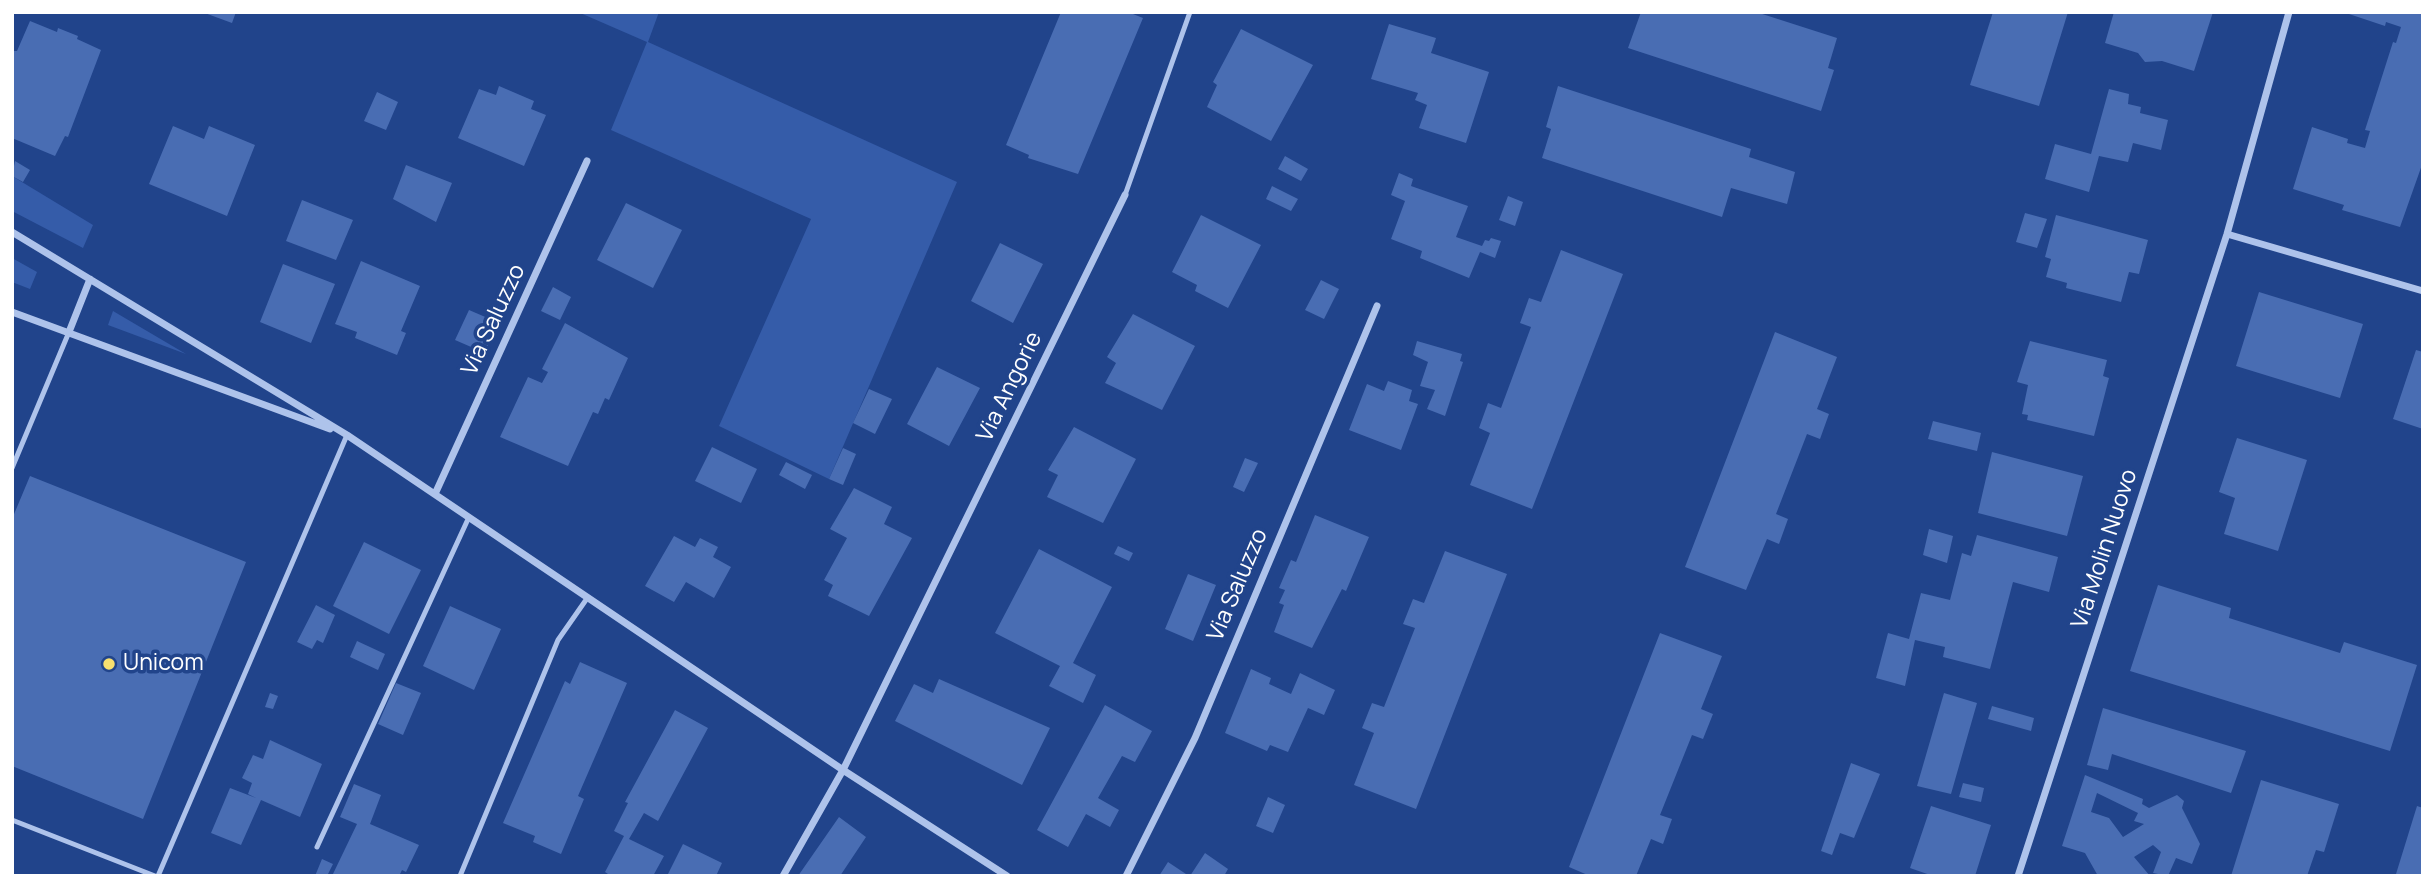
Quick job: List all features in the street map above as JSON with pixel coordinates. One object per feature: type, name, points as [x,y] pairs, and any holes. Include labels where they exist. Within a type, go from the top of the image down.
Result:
[{"type":"street","name":"Via Molin Nuovo","points":[[2018,876],[2227,234],[2288,12]]},
{"type":"street","name":"Via Saluzzo","points":[[435,494],[587,161]]},
{"type":"street","name":"Via Angorie","points":[[844,770],[1125,195]]},
{"type":"street","points":[[12,232],[347,435],[844,770],[1007,876]]},
{"type":"street","points":[[2227,234],[2423,291]]},
{"type":"street","points":[[69,332],[90,279]]},
{"type":"street","name":"Via Saluzzo","points":[[1126,876],[1195,738],[1377,306]]},
{"type":"street","points":[[12,312],[347,435]]},
{"type":"street","points":[[783,876],[844,770]]},
{"type":"lane","name":"Via Angorie","points":[[1125,195],[1190,12]]},
{"type":"lane","points":[[12,468],[69,332]]},
{"type":"lane","points":[[12,820],[157,876],[347,435]]},
{"type":"lane","points":[[317,847],[469,517]]},
{"type":"lane","points":[[460,876],[558,640],[588,597]]},
{"type":"shaded area","points":[[578,12],[659,12],[648,42],[957,182],[829,479],[719,426],[811,219],[611,130],[647,42]]},
{"type":"shaded area","points":[[12,176],[93,225],[83,248],[12,211]]},
{"type":"shaded area","points":[[12,258],[37,272],[30,289],[12,282]]},
{"type":"shaded area","points":[[113,311],[186,354],[108,325]]},
{"type":"building","points":[[202,12],[236,12],[232,23]]},
{"type":"building","points":[[1061,12],[1128,12],[1143,18],[1078,174],[1028,158],[1029,155],[1006,145]]},
{"type":"building","points":[[1641,12],[1756,12],[1837,38],[1828,68],[1834,70],[1821,111],[1628,48]]},
{"type":"building","points":[[1993,12],[2068,12],[2039,106],[1970,85]]},
{"type":"building","points":[[2114,12],[2213,12],[2194,71],[2162,61],[2145,62],[2138,53],[2105,43]]},
{"type":"building","points":[[2343,12],[2423,12],[2423,162],[2400,227],[2342,210],[2344,205],[2293,189],[2312,127],[2348,139],[2347,143],[2365,148],[2370,131],[2365,130],[2393,42],[2396,43],[2401,27],[2386,22],[2385,26]]},
{"type":"building","points":[[30,21],[57,32],[58,28],[78,36],[77,39],[101,50],[68,137],[65,136],[55,156],[12,138],[12,51],[17,51]]},
{"type":"building","points":[[1389,24],[1436,38],[1431,53],[1489,72],[1466,143],[1419,128],[1427,105],[1415,100],[1418,93],[1371,79]]},
{"type":"building","points":[[1241,29],[1313,65],[1271,141],[1207,107],[1217,85],[1213,82]]},
{"type":"building","points":[[499,86],[534,101],[531,109],[546,115],[524,166],[458,138],[479,89],[496,95]]},
{"type":"building","points":[[1558,86],[1751,149],[1749,157],[1795,172],[1787,204],[1731,188],[1722,217],[1542,158],[1551,129],[1546,127]]},
{"type":"building","points":[[2109,89],[2129,94],[2128,104],[2141,107],[2140,113],[2168,120],[2161,150],[2133,143],[2128,162],[2099,156],[2089,192],[2045,179],[2055,144],[2091,154]]},
{"type":"building","points":[[377,92],[398,102],[386,130],[364,121]]},
{"type":"building","points":[[173,126],[204,139],[209,126],[255,145],[227,216],[149,184]]},
{"type":"building","points":[[1285,156],[1308,169],[1301,181],[1278,169]]},
{"type":"building","points":[[15,161],[30,170],[23,182],[12,176]]},
{"type":"building","points":[[406,165],[452,183],[436,222],[393,199]]},
{"type":"building","points":[[1399,173],[1413,179],[1411,186],[1468,206],[1456,237],[1482,246],[1485,240],[1489,241],[1491,238],[1501,241],[1495,258],[1480,252],[1469,278],[1420,258],[1422,251],[1391,239],[1405,201],[1391,195]]},
{"type":"building","points":[[1272,186],[1298,199],[1291,211],[1266,199]]},
{"type":"building","points":[[1508,196],[1523,202],[1515,226],[1499,220]]},
{"type":"building","points":[[302,200],[353,220],[336,260],[286,241]]},
{"type":"building","points":[[626,203],[682,230],[653,288],[597,260]]},
{"type":"building","points":[[2025,213],[2047,219],[2037,248],[2016,242]]},
{"type":"building","points":[[1201,215],[1261,245],[1228,308],[1195,291],[1197,285],[1172,272]]},
{"type":"building","points":[[2056,215],[2148,240],[2139,274],[2129,272],[2121,302],[2066,288],[2067,283],[2046,277],[2051,259],[2045,257]]},
{"type":"building","points":[[1000,243],[1043,264],[1013,323],[971,301]]},
{"type":"building","points":[[1561,250],[1623,274],[1532,509],[1470,485],[1490,433],[1479,428],[1488,403],[1501,408],[1531,327],[1520,323],[1529,298],[1541,302]]},
{"type":"building","points":[[361,261],[420,286],[401,331],[406,333],[397,355],[355,338],[357,332],[335,324]]},
{"type":"building","points":[[283,264],[335,284],[311,343],[260,322]]},
{"type":"building","points":[[1321,280],[1339,289],[1324,319],[1305,310]]},
{"type":"building","points":[[553,287],[571,297],[560,320],[541,311]]},
{"type":"building","points":[[2259,292],[2363,324],[2340,398],[2236,366]]},
{"type":"building","points":[[469,310],[497,322],[485,353],[455,340]]},
{"type":"building","points":[[1133,314],[1195,346],[1162,410],[1105,383],[1116,363],[1107,357]]},
{"type":"building","points":[[565,323],[628,358],[609,400],[605,398],[598,414],[593,412],[568,466],[500,437],[528,377],[542,383],[548,372],[542,369]]},
{"type":"building","points":[[1775,332],[1837,357],[1817,409],[1829,414],[1820,439],[1807,434],[1776,514],[1788,519],[1779,544],[1767,539],[1746,590],[1685,567]]},
{"type":"building","points":[[1417,341],[1462,354],[1460,361],[1463,362],[1445,416],[1427,409],[1435,390],[1420,386],[1428,362],[1413,355]]},
{"type":"building","points":[[2030,341],[2107,360],[2103,376],[2109,378],[2094,436],[2027,420],[2028,415],[2022,414],[2028,385],[2017,382]]},
{"type":"building","points":[[2416,350],[2423,352],[2423,429],[2393,419]]},
{"type":"building","points":[[937,367],[980,388],[949,446],[907,424]]},
{"type":"building","points":[[1388,381],[1412,390],[1409,401],[1418,404],[1401,450],[1349,430],[1367,384],[1384,391]]},
{"type":"building","points":[[869,389],[892,399],[875,434],[853,423]]},
{"type":"building","points":[[1933,421],[1981,433],[1977,451],[1928,439]]},
{"type":"building","points":[[1074,427],[1136,459],[1103,523],[1047,497],[1058,475],[1048,470]]},
{"type":"building","points":[[2237,438],[2307,460],[2278,551],[2224,534],[2235,498],[2219,492]]},
{"type":"building","points":[[712,447],[757,469],[741,503],[695,481]]},
{"type":"building","points":[[843,448],[856,454],[843,485],[829,479]]},
{"type":"building","points":[[1992,452],[2083,476],[2067,536],[1978,513]]},
{"type":"building","points":[[1245,458],[1258,463],[1244,492],[1233,487]]},
{"type":"building","points":[[786,462],[812,475],[805,489],[779,475]]},
{"type":"building","name":"Unicom","points":[[30,476],[246,562],[143,819],[12,766],[12,519]]},
{"type":"building","points":[[854,488],[892,507],[884,524],[912,538],[869,616],[828,596],[833,585],[824,580],[847,538],[830,529]]},
{"type":"building","points":[[1315,515],[1369,537],[1346,591],[1342,589],[1312,648],[1274,632],[1284,605],[1279,603],[1285,590],[1279,588],[1291,560],[1296,562]]},
{"type":"building","points":[[1929,529],[1953,536],[1947,563],[1923,555]]},
{"type":"building","points":[[1977,535],[2058,557],[2049,592],[2013,582],[1990,669],[1943,657],[1945,647],[1915,640],[1905,686],[1876,678],[1888,633],[1909,639],[1921,593],[1950,600],[1962,553],[1971,556]]},
{"type":"building","points":[[674,536],[695,547],[700,538],[718,547],[713,557],[731,567],[714,598],[686,582],[674,602],[645,586]]},
{"type":"building","points":[[364,542],[421,570],[389,634],[333,606]]},
{"type":"building","points":[[1118,546],[1133,553],[1129,561],[1114,554]]},
{"type":"building","points":[[1039,549],[1112,587],[1073,663],[1096,675],[1083,703],[1049,686],[1060,666],[995,633]]},
{"type":"building","points":[[1445,551],[1507,574],[1416,809],[1354,785],[1374,733],[1362,728],[1372,703],[1384,707],[1415,628],[1403,624],[1413,599],[1424,603]]},
{"type":"building","points":[[1188,574],[1216,585],[1193,641],[1165,629]]},
{"type":"building","points":[[2158,585],[2231,608],[2229,618],[2340,653],[2344,642],[2417,665],[2390,751],[2130,671]]},
{"type":"building","points":[[316,605],[335,615],[323,643],[317,640],[312,649],[297,642]]},
{"type":"building","points":[[450,606],[501,629],[474,690],[423,666]]},
{"type":"building","points":[[1660,633],[1722,656],[1701,709],[1713,714],[1703,739],[1692,735],[1660,815],[1672,819],[1663,844],[1651,839],[1636,876],[1590,876],[1569,867]]},
{"type":"building","points":[[357,641],[385,654],[378,670],[350,657]]},
{"type":"building","points":[[580,662],[627,683],[578,796],[584,799],[561,854],[533,842],[535,836],[503,823],[565,681],[570,684]]},
{"type":"building","points":[[1251,669],[1271,678],[1269,684],[1291,694],[1300,673],[1335,690],[1324,715],[1308,708],[1288,752],[1270,745],[1267,751],[1225,733]]},
{"type":"building","points":[[939,679],[1050,728],[1022,785],[895,721],[914,684],[933,693]]},
{"type":"building","points":[[396,683],[421,693],[403,735],[378,724]]},
{"type":"building","points":[[270,693],[278,696],[273,709],[265,707]]},
{"type":"building","points":[[1944,693],[1977,703],[1951,794],[1917,786]]},
{"type":"building","points":[[1105,705],[1152,731],[1135,762],[1122,756],[1098,798],[1119,810],[1110,827],[1086,814],[1068,847],[1037,830]]},
{"type":"building","points":[[1992,706],[2034,718],[2031,731],[1988,719]]},
{"type":"building","points":[[2103,708],[2246,751],[2231,793],[2112,754],[2108,770],[2087,765]]},
{"type":"building","points":[[675,710],[708,728],[658,821],[644,813],[629,839],[664,856],[653,876],[611,876],[605,872],[624,836],[614,831],[628,803],[625,802]]},
{"type":"building","points":[[270,740],[322,764],[300,817],[261,800],[241,845],[211,833],[230,788],[256,798],[248,794],[252,783],[242,778],[253,755],[263,759]]},
{"type":"building","points":[[1851,763],[1880,774],[1854,838],[1840,833],[1832,855],[1821,851]]},
{"type":"building","points":[[2085,775],[2143,799],[2142,804],[2149,808],[2177,795],[2184,801],[2182,808],[2200,844],[2192,864],[2176,858],[2168,876],[2153,873],[2161,852],[2153,845],[2134,857],[2150,876],[2098,876],[2085,853],[2062,846]],"holes":[[[2097,793],[2138,813],[2134,821],[2144,824],[2123,837],[2109,818],[2091,812]]]},
{"type":"building","points":[[2261,780],[2339,804],[2324,852],[2316,850],[2307,876],[2231,876]]},
{"type":"building","points":[[1963,783],[1984,788],[1981,802],[1959,797]]},
{"type":"building","points":[[354,784],[381,795],[370,824],[419,845],[406,872],[402,870],[399,876],[332,876],[357,824],[340,817]]},
{"type":"building","points":[[1268,797],[1285,805],[1273,833],[1256,826]]},
{"type":"building","points":[[1931,806],[1991,825],[1975,876],[1933,876],[1910,868]]},
{"type":"building","points":[[2417,806],[2423,808],[2423,876],[2402,876],[2396,874]]},
{"type":"building","points":[[839,817],[866,837],[840,876],[798,876]]},
{"type":"building","points":[[683,844],[722,863],[716,876],[667,876]]},
{"type":"building","points":[[1205,853],[1228,869],[1224,876],[1190,876]]},
{"type":"building","points":[[322,859],[333,864],[327,876],[315,876]]},
{"type":"building","points":[[1168,862],[1189,876],[1159,876]]},
{"type":"place","name":"Unicom","points":[[109,664]]}]
